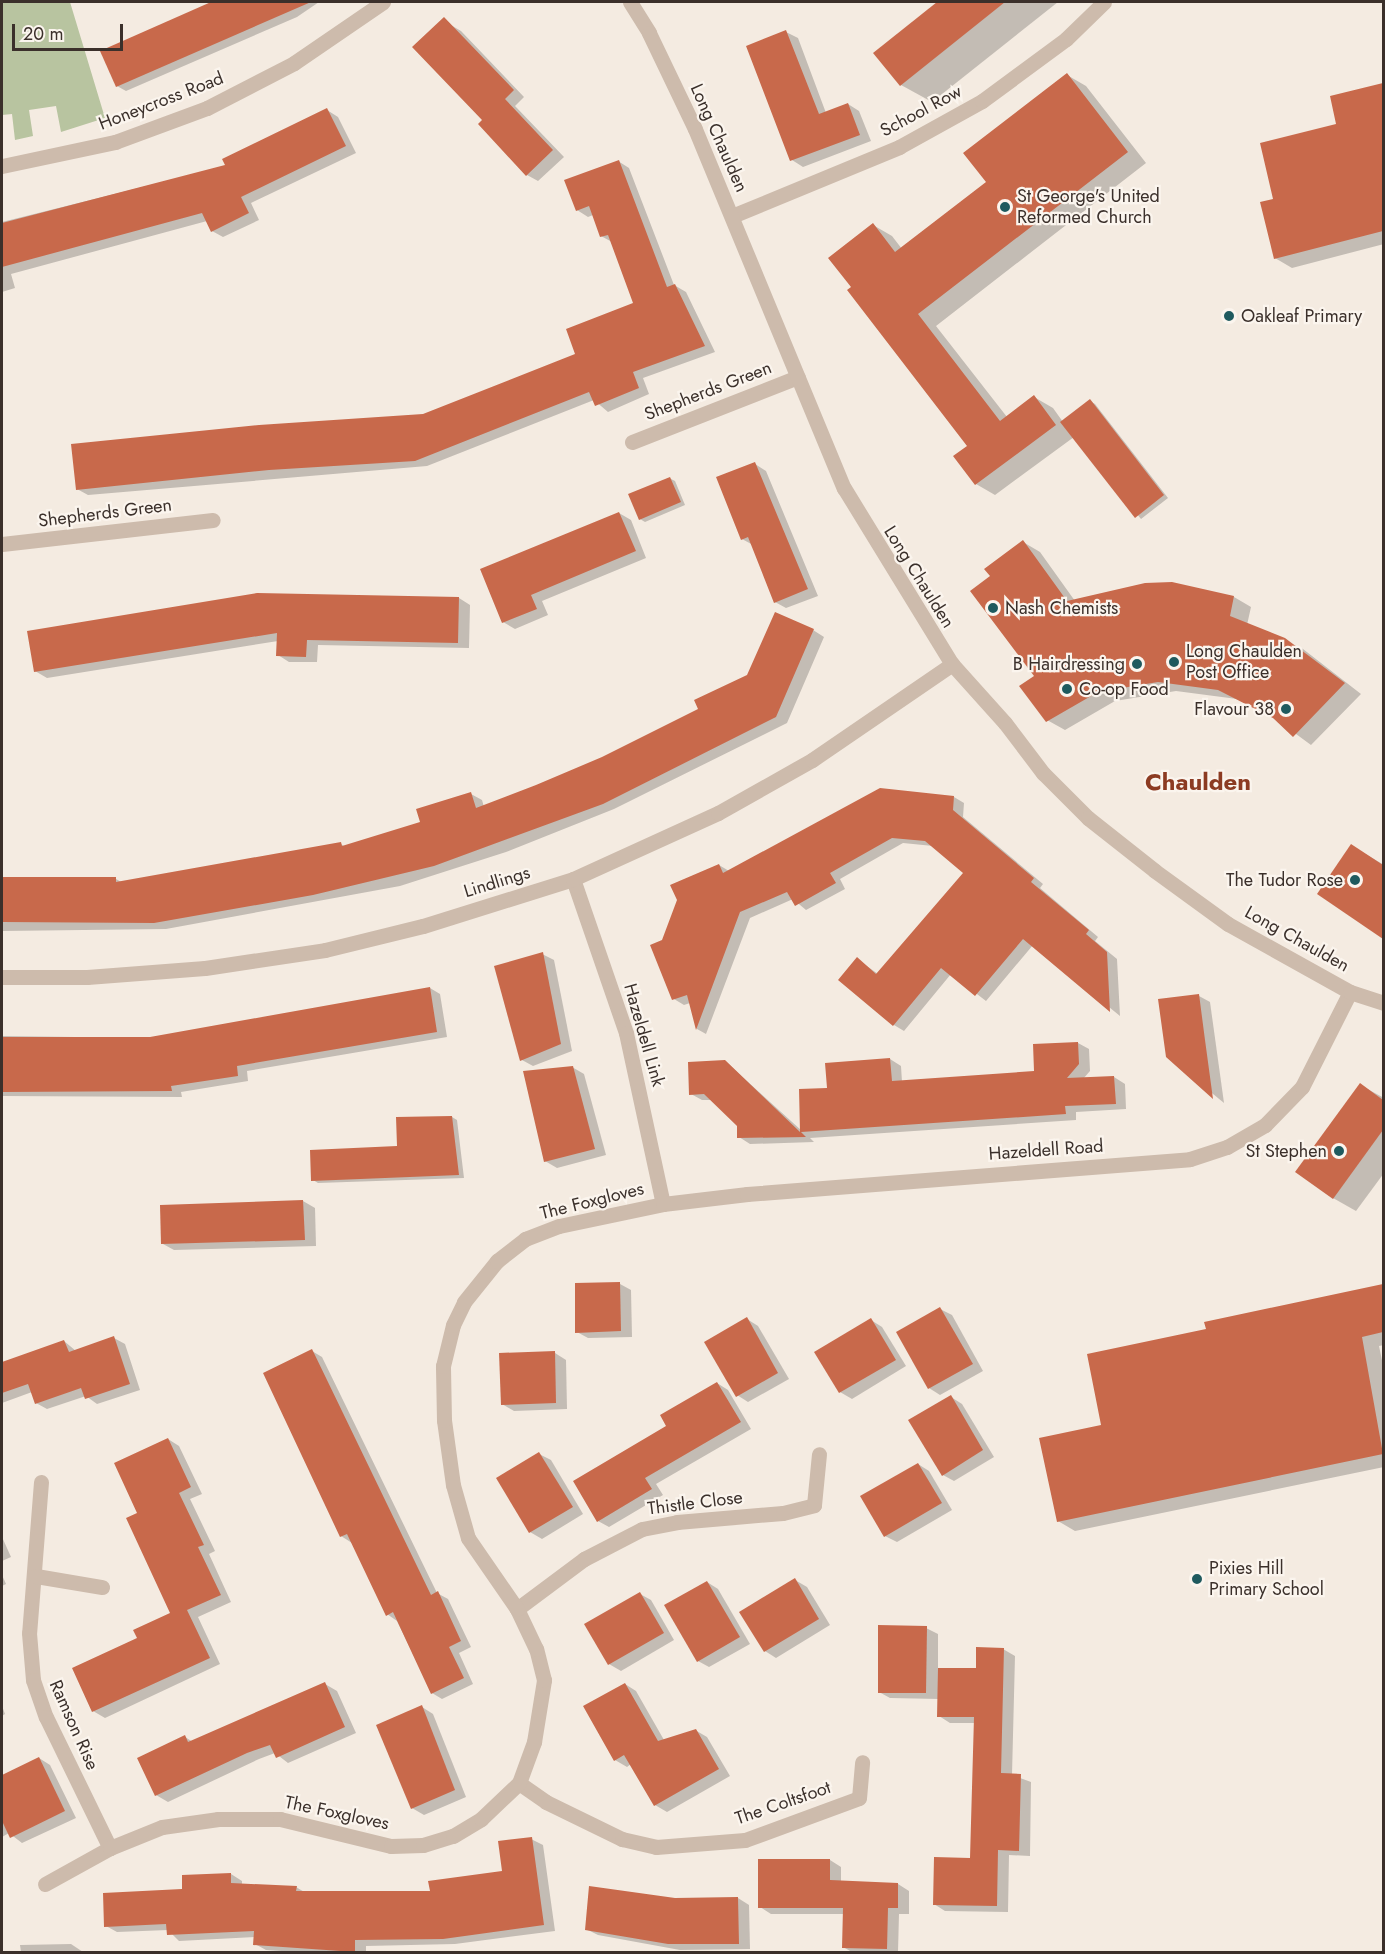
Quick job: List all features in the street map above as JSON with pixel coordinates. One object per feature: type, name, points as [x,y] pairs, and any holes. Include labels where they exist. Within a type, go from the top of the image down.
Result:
[{"type":"street","name":"Honeycross Road","points":[[2,166],[115,142],[207,108],[294,63],[383,2]]},
{"type":"street","name":"Long Chaulden","points":[[630,2],[654,44],[732,216],[844,488],[952,664],[1005,723],[1043,773],[1088,818],[1228,924],[1350,992],[1383,1004]]},
{"type":"street","name":"School Row","points":[[732,216],[899,147],[982,101],[1066,39],[1104,2]]},
{"type":"street","name":"Shepherds Green","points":[[632,442],[798,377]]},
{"type":"street","name":"Shepherds Green","points":[[2,544],[213,520]]},
{"type":"street","name":"Lindlings","points":[[2,977],[87,977],[205,968],[325,950],[423,926],[573,879],[718,813],[812,760],[952,664]]},
{"type":"street","name":"Hazeldell Link","points":[[573,879],[626,1033],[663,1204]]},
{"type":"street","name":"Hazeldell Road","points":[[663,1204],[969,1174],[1190,1160],[1227,1148],[1265,1125],[1302,1087],[1350,992]]},
{"type":"street","name":"The Foxgloves","points":[[45,1884],[110,1848],[162,1827],[218,1819],[280,1819],[391,1846],[423,1845],[453,1836],[481,1819],[519,1783],[534,1742],[543,1680],[536,1648],[517,1609],[468,1538],[453,1485],[444,1420],[443,1366],[453,1325],[464,1302],[497,1261],[525,1239],[559,1226],[663,1204]]},
{"type":"street","name":"Thistle Close","points":[[517,1609],[584,1559],[642,1529],[677,1522],[783,1513],[814,1505],[819,1454]]},
{"type":"street","name":"Ramson Rise","points":[[41,1482],[36,1576],[29,1633],[33,1680],[46,1717],[110,1848]]},
{"type":"street","points":[[36,1576],[102,1587]]},
{"type":"street","name":"The Coltsfoot","points":[[519,1783],[546,1802],[622,1839],[656,1847],[745,1840],[859,1798],[862,1762]]},
{"type":"green space","points":[[2,2],[70,2],[105,118],[61,132],[56,106],[29,110],[33,136],[15,140],[12,114],[2,115]]},
{"type":"building","points":[[211,2],[311,2],[116,87],[100,51]]},
{"type":"building","points":[[937,2],[1005,2],[900,86],[873,53]]},
{"type":"building","points":[[444,17],[514,90],[505,99],[553,150],[526,176],[478,124],[482,120],[412,47]]},
{"type":"building","points":[[786,30],[819,114],[848,103],[860,135],[790,161],[746,46]]},
{"type":"building","name":"St George's United Reformed Church","points":[[1067,73],[1128,152],[918,314],[1000,421],[1034,395],[1056,425],[975,485],[953,456],[967,446],[847,290],[851,287],[828,258],[873,223],[895,252],[986,182],[963,153]]},
{"type":"building","points":[[1383,83],[1383,231],[1274,259],[1260,202],[1273,199],[1260,143],[1336,124],[1330,96]]},
{"type":"building","points":[[327,108],[346,146],[241,197],[249,213],[211,232],[202,213],[2,267],[2,223],[225,165],[222,159]]},
{"type":"building","points":[[619,160],[667,287],[675,284],[705,346],[633,372],[639,388],[595,406],[589,392],[415,461],[269,470],[76,490],[71,444],[259,425],[423,414],[575,354],[566,329],[633,303],[608,235],[600,237],[589,206],[576,211],[564,180]]},
{"type":"building","points":[[1090,399],[1164,495],[1135,518],[1060,422]]},
{"type":"building","points":[[755,462],[808,589],[774,603],[748,537],[741,540],[716,477]]},
{"type":"building","points":[[670,477],[681,502],[639,520],[628,494]]},
{"type":"building","points":[[619,512],[636,551],[531,595],[537,609],[502,623],[480,569]]},
{"type":"building","points":[[1023,540],[1067,601],[1145,583],[1172,582],[1234,596],[1230,616],[1285,638],[1345,683],[1293,737],[1273,718],[1218,690],[1158,682],[1098,692],[1046,722],[1019,686],[1034,676],[970,591],[990,576],[984,569]]},
{"type":"building","points":[[257,593],[459,597],[458,643],[307,640],[306,657],[276,656],[277,633],[34,672],[27,631]]},
{"type":"building","points":[[775,612],[814,629],[776,717],[603,804],[434,866],[313,895],[154,923],[2,922],[2,877],[116,877],[116,882],[341,842],[342,846],[420,822],[416,809],[471,792],[476,808],[536,785],[602,757],[698,709],[694,700],[747,675]]},
{"type":"building","points":[[880,788],[954,796],[953,810],[1034,878],[1031,882],[1089,930],[1086,934],[1107,952],[1110,1012],[1023,939],[975,996],[941,968],[893,1026],[838,980],[857,957],[876,974],[963,873],[925,841],[892,838],[830,873],[836,883],[795,906],[787,892],[740,912],[696,1030],[687,995],[672,1000],[650,945],[662,940],[677,900],[670,885],[719,864],[723,873]]},
{"type":"building","name":"The Tudor Rose","points":[[1351,844],[1383,865],[1383,939],[1317,894]]},
{"type":"building","points":[[543,952],[561,1044],[520,1061],[494,966]]},
{"type":"building","points":[[430,987],[437,1032],[237,1066],[238,1076],[171,1086],[172,1091],[2,1092],[3,1037],[150,1037]]},
{"type":"building","points":[[1199,994],[1213,1099],[1166,1057],[1158,999]]},
{"type":"building","points":[[1078,1042],[1079,1064],[1067,1078],[1114,1076],[1116,1104],[1065,1106],[1066,1114],[801,1132],[806,1137],[737,1138],[737,1126],[704,1094],[689,1095],[688,1062],[725,1060],[800,1132],[799,1089],[827,1088],[825,1063],[890,1058],[892,1081],[1034,1071],[1033,1044]]},
{"type":"building","points":[[573,1066],[595,1149],[544,1162],[523,1071]]},
{"type":"building","name":"St Stephen","points":[[1360,1083],[1383,1100],[1383,1130],[1333,1199],[1295,1172]]},
{"type":"building","points":[[452,1116],[459,1175],[311,1181],[310,1150],[397,1146],[396,1117]]},
{"type":"building","points":[[303,1200],[305,1240],[161,1244],[160,1205]]},
{"type":"building","points":[[620,1282],[621,1331],[575,1333],[575,1283]]},
{"type":"building","points":[[1383,1284],[1383,1332],[1362,1337],[1383,1454],[1057,1522],[1039,1438],[1101,1425],[1087,1354],[1206,1329],[1204,1322]]},
{"type":"building","points":[[940,1307],[973,1364],[928,1389],[896,1332]]},
{"type":"building","points":[[747,1317],[778,1373],[736,1397],[704,1342]]},
{"type":"building","points":[[871,1318],[896,1360],[839,1393],[814,1352]]},
{"type":"building","points":[[114,1336],[130,1384],[85,1399],[81,1388],[35,1404],[28,1384],[2,1393],[2,1362],[64,1340],[69,1352]]},
{"type":"building","points":[[312,1349],[431,1595],[438,1591],[461,1641],[449,1647],[464,1678],[431,1694],[393,1612],[386,1616],[347,1534],[340,1537],[263,1373]]},
{"type":"building","points":[[555,1351],[556,1403],[501,1405],[499,1353]]},
{"type":"building","points":[[717,1382],[741,1422],[645,1478],[652,1489],[597,1522],[573,1481],[666,1426],[660,1415]]},
{"type":"building","points":[[951,1395],[983,1450],[942,1476],[908,1420]]},
{"type":"building","points":[[168,1438],[191,1487],[179,1493],[204,1545],[198,1547],[221,1595],[187,1610],[210,1658],[92,1712],[72,1668],[137,1638],[133,1630],[170,1613],[126,1518],[137,1513],[114,1463]]},
{"type":"building","points":[[539,1452],[573,1507],[529,1533],[496,1478]]},
{"type":"building","points":[[918,1463],[942,1503],[884,1537],[860,1496]]},
{"type":"building","points":[[795,1578],[819,1619],[764,1652],[739,1612]]},
{"type":"building","points":[[707,1581],[740,1637],[697,1662],[664,1605]]},
{"type":"building","points":[[640,1592],[664,1633],[608,1665],[584,1624]]},
{"type":"building","points":[[878,1625],[927,1626],[926,1693],[878,1693]]},
{"type":"building","points":[[976,1647],[1004,1648],[1001,1773],[1021,1774],[1019,1851],[998,1850],[997,1906],[933,1905],[934,1857],[970,1858],[974,1717],[937,1717],[938,1668],[976,1668]]},
{"type":"building","points":[[325,1682],[345,1727],[276,1758],[270,1745],[247,1753],[155,1796],[137,1758],[185,1735],[188,1742]]},
{"type":"building","points":[[625,1683],[658,1741],[696,1729],[719,1769],[654,1806],[624,1755],[614,1761],[583,1706]]},
{"type":"building","points":[[422,1705],[455,1790],[411,1809],[376,1725]]},
{"type":"building","points":[[39,1757],[65,1811],[10,1838],[2,1821],[2,1775]]},
{"type":"building","points":[[532,1837],[544,1925],[443,1939],[355,1940],[355,1952],[253,1945],[254,1931],[167,1935],[166,1924],[104,1927],[103,1893],[182,1889],[182,1875],[231,1873],[231,1883],[297,1886],[296,1891],[430,1891],[428,1881],[502,1871],[498,1841]]},
{"type":"building","points":[[758,1859],[830,1859],[830,1880],[898,1883],[898,1908],[888,1908],[887,1949],[842,1948],[843,1908],[758,1908]]},
{"type":"building","points":[[589,1886],[675,1898],[738,1897],[739,1944],[668,1944],[585,1930]]},
{"type":"place","name":"St George's United Reformed Church","points":[[1005,207]]},
{"type":"place","name":"Oakleaf Primary","points":[[1229,316]]},
{"type":"place","name":"Nash Chemists","points":[[993,608]]},
{"type":"place","name":"Long Chaulden Post Office","points":[[1174,662]]},
{"type":"place","name":"B Hairdressing","points":[[1137,664]]},
{"type":"place","name":"Co-op Food","points":[[1067,689]]},
{"type":"place","name":"Flavour 38","points":[[1286,709]]},
{"type":"place","name":"The Tudor Rose","points":[[1355,880]]},
{"type":"place","name":"St Stephen","points":[[1339,1151]]},
{"type":"place","name":"Pixies Hill Primary School","points":[[1197,1579]]},
{"type":"district","name":"Chaulden","points":[[1198,782]]}]
